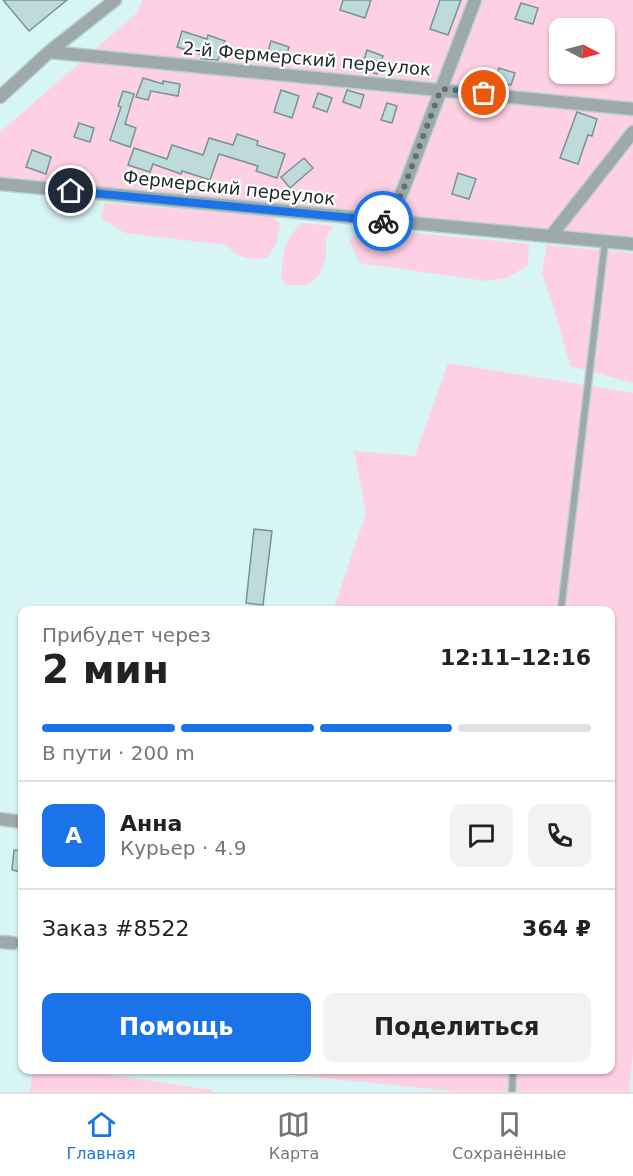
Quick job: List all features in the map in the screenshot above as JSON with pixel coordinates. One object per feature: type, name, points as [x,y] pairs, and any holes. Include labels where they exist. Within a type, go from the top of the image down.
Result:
[{"type":"street","points":[[0,97],[49,52],[115,0]]},
{"type":"street","points":[[388,221],[403,190],[475,0]]},
{"type":"street","name":"2-й Фермерский переулок","points":[[49,52],[234,72],[441,89],[633,109]]},
{"type":"street","points":[[551,236],[633,132]]},
{"type":"street","name":"Фермерский переулок","points":[[0,184],[633,244]]},
{"type":"street","points":[[0,819],[18,821]]},
{"type":"lane","points":[[561,606],[605,241]]},
{"type":"lane","points":[[512,1092],[513,1074]]},
{"type":"shaded area","points":[[142,0],[633,0],[633,243],[0,184],[0,132],[138,12]]},
{"type":"shaded area","points":[[105,203],[272,216],[280,224],[277,242],[267,258],[254,258],[240,256],[226,245],[125,233],[101,218]]},
{"type":"shaded area","points":[[302,223],[333,226],[326,239],[326,256],[320,274],[309,285],[287,285],[281,278],[285,248]]},
{"type":"shaded area","points":[[366,228],[529,244],[528,265],[507,278],[486,281],[360,263],[349,240]]},
{"type":"shaded area","points":[[547,245],[633,253],[633,383],[570,366],[542,273]]},
{"type":"shaded area","points":[[448,363],[633,393],[633,1053],[629,1092],[461,1092],[283,1074],[615,1074],[615,606],[334,606],[366,513],[354,451],[415,456]]},
{"type":"shaded area","points":[[37,1074],[106,1074],[212,1090],[212,1092],[30,1092],[32,1076]]},
{"type":"building","points":[[3,0],[67,0],[29,31]]},
{"type":"building","points":[[343,0],[371,0],[365,18],[340,10]]},
{"type":"building","points":[[440,0],[461,0],[448,35],[430,29]]},
{"type":"building","points":[[521,3],[538,8],[533,24],[515,19]]},
{"type":"building","points":[[182,31],[207,39],[208,35],[225,41],[218,60],[201,59],[202,55],[177,47]]},
{"type":"building","points":[[271,41],[289,47],[284,64],[266,58]]},
{"type":"building","points":[[367,50],[383,56],[377,74],[361,69]]},
{"type":"building","points":[[499,68],[515,73],[511,85],[495,80]]},
{"type":"building","points":[[143,78],[163,84],[163,81],[180,84],[178,96],[151,91],[148,100],[136,97]]},
{"type":"building","points":[[281,90],[299,96],[292,118],[274,112]]},
{"type":"building","points":[[347,90],[364,95],[360,108],[343,102]]},
{"type":"building","points":[[123,91],[134,94],[125,124],[136,128],[130,147],[110,140],[121,107],[118,106]]},
{"type":"building","points":[[318,93],[332,98],[327,112],[313,107]]},
{"type":"building","points":[[387,103],[397,106],[392,123],[381,120]]},
{"type":"building","points":[[577,112],[597,119],[592,136],[588,135],[578,164],[560,158]]},
{"type":"building","points":[[79,123],[94,128],[90,142],[74,137]]},
{"type":"building","points":[[237,134],[258,141],[257,145],[285,154],[277,178],[256,171],[258,166],[219,154],[210,180],[182,171],[181,174],[153,164],[150,172],[128,165],[134,148],[167,159],[172,145],[203,155],[209,138],[233,145]]},
{"type":"building","points":[[32,150],[51,157],[46,174],[26,167]]},
{"type":"building","points":[[304,158],[313,168],[290,188],[281,177]]},
{"type":"building","points":[[458,173],[476,179],[469,199],[452,194]]},
{"type":"building","points":[[254,529],[272,531],[263,605],[246,603]]},
{"type":"building","points":[[14,850],[18,850],[18,871],[12,870]]},
{"type":"way so far","points":[[383,221],[388,221],[403,190],[441,89],[484,93]]},
{"type":"route","points":[[71,191],[383,221]]}]
